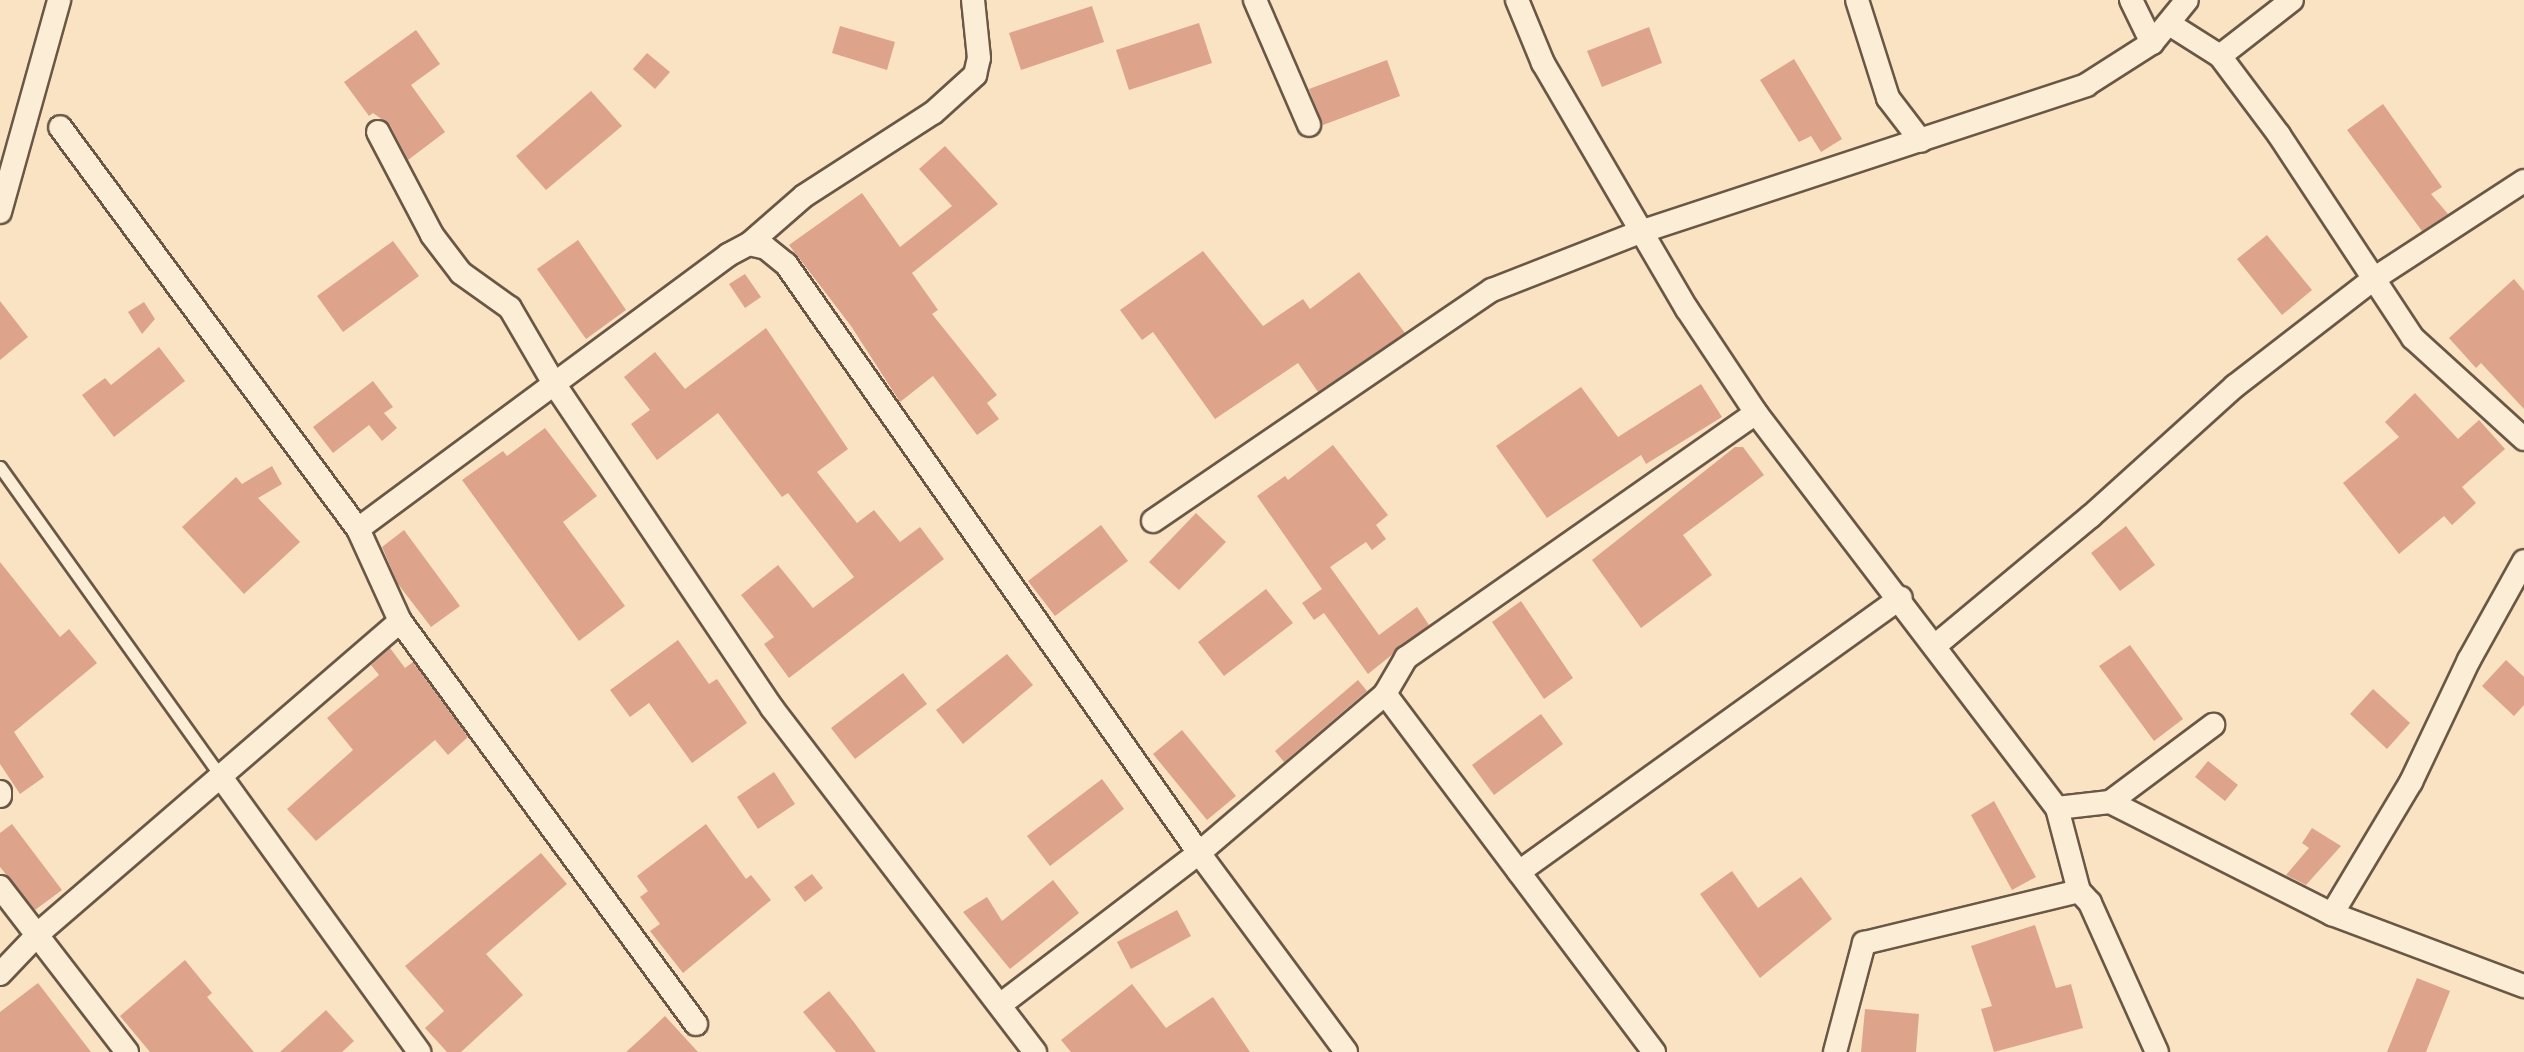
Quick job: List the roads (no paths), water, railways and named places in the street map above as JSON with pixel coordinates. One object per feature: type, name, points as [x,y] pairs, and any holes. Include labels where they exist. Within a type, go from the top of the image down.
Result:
[{"type":"street","points":[[0,212],[59,0]]},
{"type":"street","points":[[358,529],[553,382],[749,244],[804,196],[933,113],[975,75],[979,58],[973,0]]},
{"type":"street","points":[[1255,0],[1309,125]]},
{"type":"street","points":[[1517,0],[1543,63],[1640,232],[1756,413],[1901,598],[2057,808],[2079,891],[2090,903],[2157,1052]]},
{"type":"street","points":[[1857,0],[1888,98],[1921,141]]},
{"type":"street","points":[[2131,0],[2152,43]]},
{"type":"street","points":[[1153,521],[1492,290],[1640,232],[2086,85],[2152,43],[2171,25],[2187,0]]},
{"type":"street","points":[[2220,56],[2292,0]]},
{"type":"street","points":[[2171,25],[2220,56],[2279,135],[2413,338],[2524,439]]},
{"type":"street","points":[[60,127],[358,529],[400,621],[696,1024]]},
{"type":"street","points":[[378,132],[432,235],[461,273],[510,308],[553,382],[772,708],[1035,1052]]},
{"type":"street","points":[[1936,645],[2091,516],[2235,386],[2372,280],[2524,181]]},
{"type":"street","points":[[749,244],[766,248],[786,264],[1199,853],[1346,1052]]},
{"type":"street","points":[[1000,1005],[1199,853],[1385,694],[1406,658],[1756,413]]},
{"type":"street","points":[[2332,914],[2411,782],[2469,660],[2524,561]]},
{"type":"street","points":[[1519,872],[1901,598]]},
{"type":"street","points":[[0,974],[39,933],[400,621]]},
{"type":"street","points":[[1385,694],[1654,1052]]},
{"type":"street","points":[[2057,808],[2110,802],[2213,725]]},
{"type":"street","points":[[221,777],[419,1052]]},
{"type":"street","points":[[2110,802],[2332,914],[2524,986]]},
{"type":"street","points":[[0,887],[39,933],[127,1052]]},
{"type":"street","points":[[1835,1052],[1864,943],[2079,891]]},
{"type":"lane","points":[[0,467],[221,777]]}]
